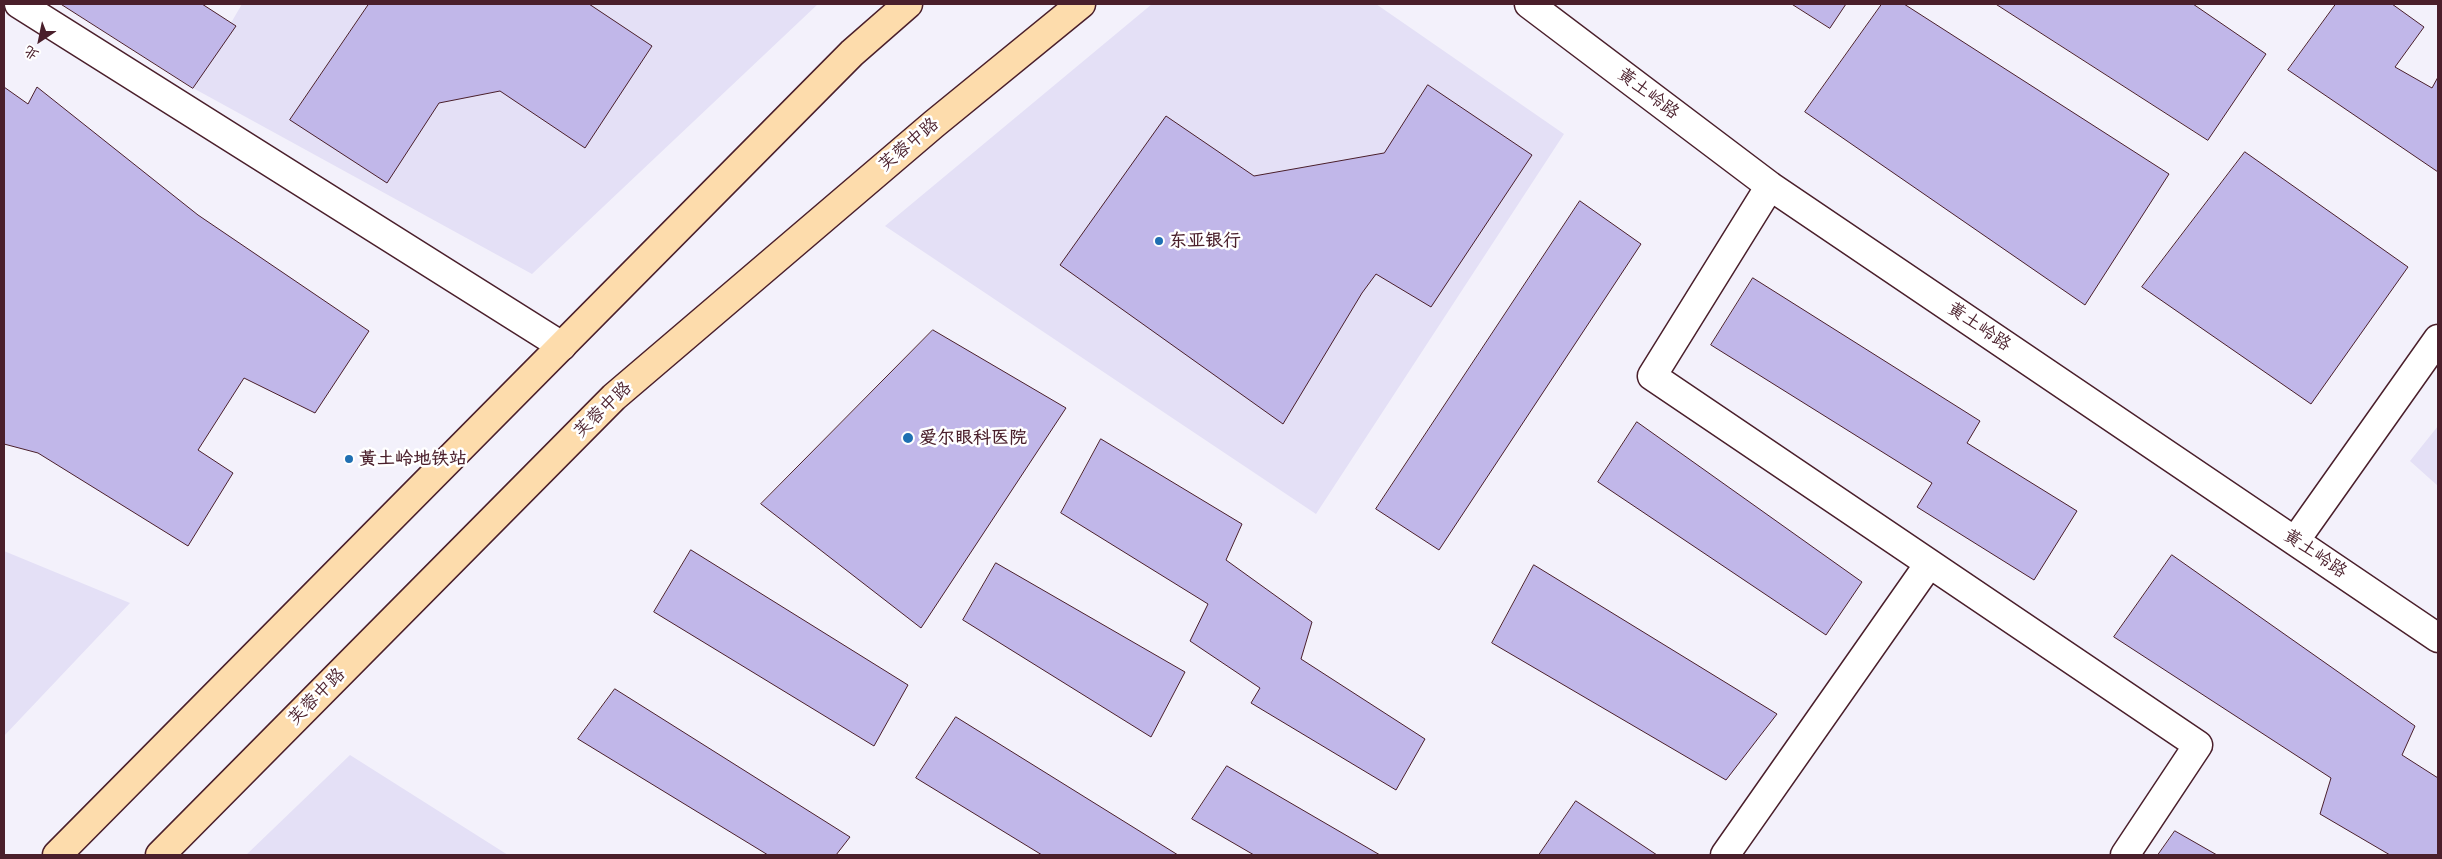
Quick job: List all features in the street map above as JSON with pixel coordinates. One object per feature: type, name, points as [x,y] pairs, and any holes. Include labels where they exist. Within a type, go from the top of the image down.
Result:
[{"type":"main road","points":[[57,855],[852,53],[908,4]]},
{"type":"main road","name":"芙蓉中路","points":[[160,855],[614,397],[926,130],[1081,4]]},
{"type":"street","points":[[20,4],[562,346]]},
{"type":"street","name":"黄土岭路","points":[[1529,4],[1770,186],[2438,638]]},
{"type":"street","points":[[1770,186],[1652,376],[2198,745],[2125,855]]},
{"type":"street","points":[[2295,541],[2438,339]]},
{"type":"street","points":[[1725,855],[1929,564]]},
{"type":"shaded area","points":[[242,4],[818,4],[532,274],[193,88]]},
{"type":"shaded area","points":[[1152,4],[1376,4],[1564,134],[1316,514],[885,226]]},
{"type":"shaded area","points":[[2438,426],[2438,486],[2410,461]]},
{"type":"shaded area","points":[[4,551],[130,603],[4,736]]},
{"type":"shaded area","points":[[350,755],[508,855],[246,855]]},
{"type":"building","points":[[61,4],[202,4],[236,26],[193,88]]},
{"type":"building","points":[[369,4],[589,4],[652,46],[585,148],[500,91],[439,103],[387,183],[290,120]]},
{"type":"building","points":[[1792,4],[1846,4],[1830,28]]},
{"type":"building","points":[[1882,4],[1904,4],[2169,174],[2085,305],[1805,112]]},
{"type":"building","points":[[1996,4],[2193,4],[2266,54],[2208,140]]},
{"type":"building","points":[[2336,4],[2392,4],[2424,27],[2395,67],[2432,88],[2438,77],[2438,172],[2288,70]]},
{"type":"building","points":[[1428,85],[1532,155],[1431,307],[1376,274],[1362,293],[1283,424],[1060,265],[1166,116],[1254,176],[1384,153]]},
{"type":"building","points":[[4,87],[28,104],[37,87],[198,215],[369,331],[315,413],[244,378],[198,450],[233,473],[188,546],[38,453],[4,444]]},
{"type":"building","points":[[2245,152],[2408,267],[2311,404],[2142,287]]},
{"type":"building","points":[[1580,201],[1641,244],[1439,550],[1376,509]]},
{"type":"building","points":[[1753,278],[1980,421],[1967,443],[2077,511],[2034,580],[1917,507],[1932,483],[1711,345]]},
{"type":"building","points":[[933,330],[1066,408],[921,628],[761,504]]},
{"type":"building","points":[[1637,422],[1862,582],[1826,635],[1598,482]]},
{"type":"building","points":[[1101,439],[1242,524],[1226,560],[1312,622],[1301,659],[1425,739],[1396,790],[1251,703],[1260,688],[1190,641],[1208,604],[1061,513]]},
{"type":"building","points":[[691,550],[908,685],[874,746],[654,612]]},
{"type":"building","points":[[2172,555],[2415,726],[2402,755],[2438,778],[2438,855],[2390,855],[2320,814],[2331,778],[2114,637]]},
{"type":"building","points":[[996,563],[1185,672],[1151,737],[963,620]]},
{"type":"building","points":[[1534,565],[1777,714],[1726,780],[1492,643]]},
{"type":"building","points":[[615,689],[850,837],[836,855],[768,855],[578,739]]},
{"type":"building","points":[[956,717],[1178,855],[1042,855],[916,778]]},
{"type":"building","points":[[1227,766],[1380,855],[1254,855],[1192,819]]},
{"type":"building","points":[[1576,801],[1657,855],[1539,855]]},
{"type":"building","points":[[2175,831],[2217,855],[2158,855]]},
{"type":"place","name":"东亚银行","points":[[1159,241]]},
{"type":"place","name":"爱尔眼科医院","points":[[908,438]]},
{"type":"place","name":"黄土岭地铁站","points":[[349,459]]}]
